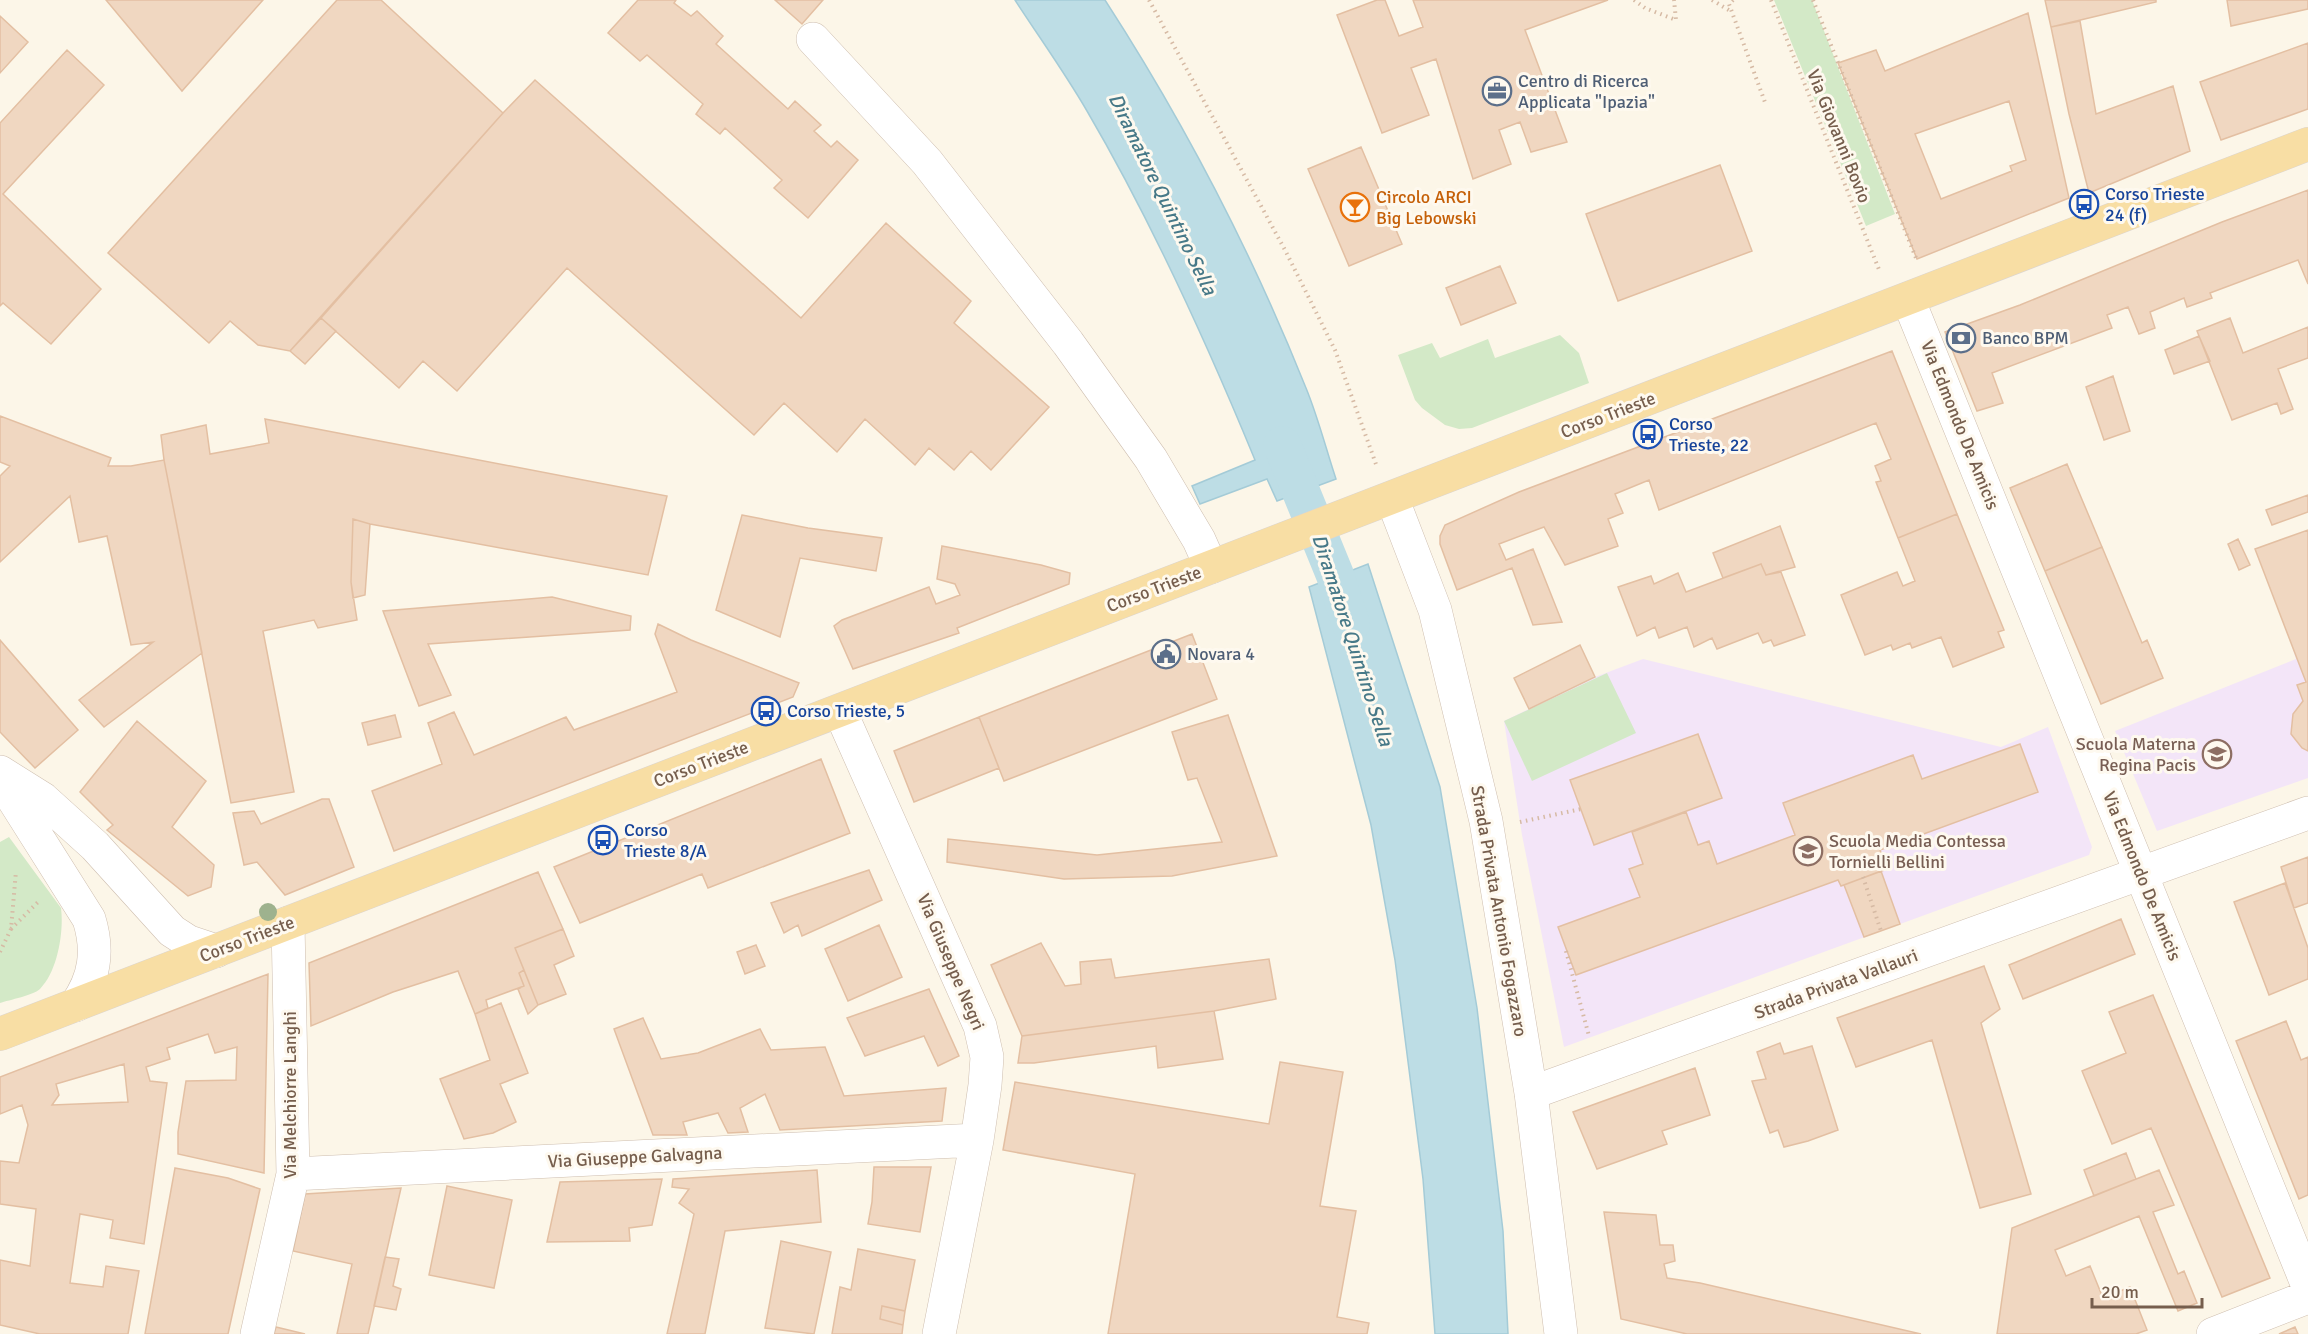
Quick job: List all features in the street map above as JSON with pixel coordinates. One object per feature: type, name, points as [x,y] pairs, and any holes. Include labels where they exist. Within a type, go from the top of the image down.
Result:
[{"type":"main road","name":"Corso Trieste","points":[[0,1034],[1273,544],[1386,485],[1896,290],[2308,144]]},
{"type":"street","points":[[813,39],[927,162],[1068,343],[1131,431],[1176,501],[1199,540],[1211,567]]},
{"type":"street","name":"Via Edmondo De Amicis","points":[[1896,290],[2141,874],[2308,1286]]},
{"type":"street","name":"Strada Privata Antonio Fogazzaro","points":[[1386,485],[1435,610],[1486,821],[1531,1093],[1561,1334]]},
{"type":"street","name":"Via Giuseppe Negri","points":[[840,711],[980,1026],[987,1057],[976,1140],[939,1334]]},
{"type":"street","points":[[0,772],[43,800],[95,846],[172,931],[189,942],[216,951]]},
{"type":"street","points":[[0,778],[89,919],[95,962],[89,984],[76,1005]]},
{"type":"street","name":"Strada Privata Vallauri","points":[[1531,1093],[2308,813]]},
{"type":"street","name":"Via Melchiorre Langhi","points":[[257,1334],[293,1174],[288,923]]},
{"type":"street","name":"Via Giuseppe Galvagna","points":[[293,1174],[976,1140]]},
{"type":"street","points":[[2213,1334],[2308,1297]]},
{"type":"path","points":[[1149,0],[1285,250],[1335,350],[1386,485]]},
{"type":"path","points":[[1634,0],[1645,8],[1676,20],[1674,0]]},
{"type":"path","points":[[1712,0],[1733,13]]},
{"type":"path","points":[[1733,0],[1730,4],[1767,105]]},
{"type":"path","name":"Via Giovanni Bovio","points":[[1771,0],[1896,290]]},
{"type":"path","points":[[1813,0],[1919,267]]},
{"type":"path","points":[[1519,822],[1581,808]]},
{"type":"path","points":[[11,930],[16,867]]},
{"type":"path","points":[[1863,878],[1883,934]]},
{"type":"path","points":[[0,952],[11,930],[43,897]]},
{"type":"path","points":[[1566,951],[1591,1041]]},
{"type":"shaded area","name":"Scuola Materna Regina Pacis","points":[[2308,633],[2308,778],[2157,831],[2115,731],[2296,659],[2290,640]]},
{"type":"shaded area","name":"Scuola Media Contessa Tornielli Bellini","points":[[1643,659],[2001,747],[2048,727],[2092,847],[2089,855],[1564,1047],[1522,835],[1504,721],[1595,677]]},
{"type":"green space","points":[[1774,0],[1812,0],[1895,214],[1866,226]]},
{"type":"green space","points":[[1560,335],[1579,353],[1589,383],[1472,428],[1459,429],[1445,425],[1422,408],[1415,400],[1398,355],[1432,343],[1440,358],[1488,339],[1495,358]]},
{"type":"green space","points":[[1607,673],[1636,733],[1532,781],[1504,721]]},
{"type":"green space","points":[[9,837],[61,908],[62,928],[55,962],[40,989],[0,1003],[0,842]]},
{"type":"water","points":[[1015,0],[1105,0],[1162,93],[1240,238],[1306,388],[1336,479],[1277,501],[1267,479],[1200,504],[1192,486],[1255,460],[1197,327],[1134,196],[1079,97]]},
{"type":"water","points":[[1368,564],[1440,787],[1477,1008],[1503,1231],[1508,1334],[1435,1334],[1423,1179],[1395,960],[1371,825],[1309,587]]},
{"type":"building","points":[[106,0],[263,0],[182,91]]},
{"type":"building","points":[[337,0],[381,0],[503,113],[290,351],[258,345],[230,321],[209,343],[108,253]]},
{"type":"building","points":[[638,0],[676,0],[674,3],[691,16],[697,11],[723,36],[716,44],[788,109],[795,101],[821,125],[814,131],[831,147],[837,141],[858,160],[808,218],[774,188],[782,180],[725,128],[720,134],[696,114],[703,104],[647,55],[640,61],[608,33]]},
{"type":"building","points":[[775,0],[823,0],[802,24]]},
{"type":"building","name":"Centro di Ricerca Applicata \"Ipazia\"","points":[[1377,0],[1385,0],[1399,36],[1423,27],[1413,0],[1608,0],[1525,30],[1567,142],[1531,152],[1520,122],[1499,130],[1511,164],[1473,179],[1436,59],[1411,68],[1429,115],[1382,133],[1337,15]]},
{"type":"building","points":[[2045,0],[2156,0],[2156,2],[2051,27]]},
{"type":"building","points":[[2227,0],[2308,0],[2308,9],[2231,26]]},
{"type":"building","points":[[2028,13],[2069,198],[1917,259],[1838,63],[1876,50],[1885,71]],"holes":[[[2009,101],[2026,160],[2010,166],[2012,171],[1941,199],[1915,134]]]},
{"type":"building","points":[[0,16],[28,42],[0,73]]},
{"type":"building","points":[[2080,21],[2096,114],[2173,86],[2190,151],[2089,193],[2069,114],[2051,27]]},
{"type":"building","points":[[2308,43],[2308,109],[2221,140],[2200,82]]},
{"type":"building","points":[[67,50],[104,85],[3,194],[101,289],[51,344],[3,303],[0,306],[0,123]]},
{"type":"building","points":[[535,80],[801,318],[886,223],[971,301],[954,323],[1049,407],[991,470],[971,451],[954,470],[929,448],[915,465],[865,419],[837,452],[784,403],[754,435],[567,268],[457,391],[423,361],[399,388],[321,318]]},
{"type":"building","name":"Circolo ARCI Big Lebowski","points":[[1361,147],[1402,244],[1349,266],[1308,169]]},
{"type":"building","points":[[1720,165],[1752,251],[1618,301],[1586,214]]},
{"type":"building","points":[[2308,190],[2308,284],[2298,260],[2210,293],[2212,298],[2187,307],[2184,298],[2150,312],[2155,328],[2139,334],[2128,307],[2107,315],[2112,328],[1992,373],[2003,403],[1977,411],[1945,332],[2020,305],[2222,222]]},
{"type":"building","points":[[1500,266],[1516,303],[1461,325],[1446,288]]},
{"type":"building","points":[[321,318],[336,331],[305,364],[290,351]]},
{"type":"building","points":[[2230,318],[2243,353],[2308,327],[2308,358],[2278,369],[2293,409],[2281,414],[2277,403],[2232,420],[2197,331]]},
{"type":"building","points":[[2199,336],[2210,361],[2174,374],[2165,350]]},
{"type":"building","points":[[1892,351],[1957,514],[1898,538],[1876,482],[1881,481],[1875,466],[1891,459],[1876,423],[1659,510],[1649,480],[1615,494],[1623,513],[1608,519],[1618,546],[1565,565],[1544,527],[1499,544],[1506,560],[1533,549],[1562,622],[1533,625],[1512,568],[1457,590],[1440,544],[1440,536],[1445,525],[1519,492]]},
{"type":"building","points":[[2113,376],[2130,431],[2104,440],[2086,387]]},
{"type":"building","points":[[0,416],[111,458],[108,466],[131,466],[164,460],[202,653],[104,727],[79,700],[153,642],[131,645],[107,536],[79,542],[70,496],[0,562],[0,476],[10,466],[0,462]]},
{"type":"building","points":[[265,419],[667,496],[648,575],[353,519],[351,582],[357,620],[318,628],[314,620],[263,631],[294,792],[231,803],[161,435],[206,425],[210,454],[269,443]]},
{"type":"building","points":[[2067,464],[2102,547],[2045,571],[2010,488]]},
{"type":"building","points":[[2308,495],[2308,512],[2272,525],[2266,510]]},
{"type":"building","points":[[1957,514],[2004,630],[1998,632],[2004,647],[1953,667],[1941,637],[1912,648],[1910,643],[1893,650],[1891,645],[1865,655],[1841,595],[1897,572],[1903,586],[1915,581],[1898,538]]},
{"type":"building","points":[[742,515],[808,528],[882,538],[876,571],[800,558],[780,637],[716,610]]},
{"type":"building","points":[[353,519],[370,524],[365,595],[353,598],[351,582]]},
{"type":"building","points":[[1780,526],[1795,567],[1766,575],[1761,564],[1723,578],[1713,553]]},
{"type":"building","points":[[2308,530],[2308,751],[2302,748],[2291,734],[2293,714],[2303,701],[2297,685],[2306,682],[2255,549]]},
{"type":"building","points":[[2238,539],[2250,565],[2239,570],[2228,544]]},
{"type":"building","points":[[942,546],[1041,565],[1070,573],[1069,584],[957,628],[959,633],[853,669],[834,626],[842,620],[929,587],[936,604],[960,595],[955,584],[937,579]]},
{"type":"building","points":[[2102,547],[2142,643],[2147,640],[2163,678],[2101,704],[2045,571]]},
{"type":"building","points":[[1761,564],[1766,575],[1781,572],[1805,635],[1774,646],[1771,640],[1763,643],[1758,633],[1717,649],[1712,638],[1694,647],[1687,627],[1659,638],[1655,627],[1637,636],[1618,587],[1651,576],[1654,584],[1678,573],[1686,592]]},
{"type":"building","points":[[552,597],[631,616],[630,630],[428,644],[451,695],[419,706],[383,611]]},
{"type":"building","points":[[658,624],[691,640],[799,683],[793,697],[394,851],[372,791],[442,764],[428,723],[454,712],[474,755],[566,717],[574,730],[677,692],[655,634]]},
{"type":"building","points":[[1192,634],[1217,699],[1004,781],[979,717]]},
{"type":"building","points":[[0,640],[78,730],[35,768],[0,732]]},
{"type":"building","points":[[1580,645],[1595,677],[1529,709],[1514,678]]},
{"type":"building","points":[[395,715],[401,737],[368,745],[362,723]]},
{"type":"building","points":[[1228,715],[1277,856],[1172,876],[1064,879],[947,862],[948,839],[1097,855],[1222,842],[1197,778],[1188,780],[1172,732]]},
{"type":"building","points":[[979,717],[999,768],[914,802],[894,751]]},
{"type":"building","points":[[137,721],[206,781],[172,827],[214,865],[211,887],[188,896],[107,830],[113,825],[80,792]]},
{"type":"building","points":[[1698,734],[1722,798],[1594,845],[1570,780]]},
{"type":"building","name":"Scuola Media Contessa Tornielli Bellini","points":[[2020,744],[2038,792],[1880,850],[1887,869],[1841,886],[1838,880],[1576,975],[1558,927],[1640,897],[1629,869],[1643,864],[1632,832],[1686,812],[1698,845],[1709,841],[1717,864],[1795,835],[1783,803],[1913,755],[1922,779]]},
{"type":"building","points":[[821,759],[850,833],[708,888],[702,874],[580,923],[554,867]]},
{"type":"building","points":[[322,799],[329,799],[354,867],[285,895],[257,862],[244,865],[233,813],[254,811],[261,824]]},
{"type":"building","points":[[2308,857],[2308,903],[2294,908],[2281,867]]},
{"type":"building","points":[[869,870],[882,900],[802,936],[798,925],[784,933],[771,903]]},
{"type":"building","points":[[1881,871],[1900,924],[1864,937],[1844,885]]},
{"type":"building","points":[[538,872],[563,929],[515,948],[524,970],[519,973],[524,986],[486,1000],[488,1008],[475,1014],[458,971],[393,992],[311,1026],[309,963]]},
{"type":"building","points":[[2285,883],[2308,948],[2308,979],[2269,995],[2234,902]]},
{"type":"building","points":[[2121,919],[2135,954],[2023,999],[2009,965]]},
{"type":"building","points":[[879,925],[902,977],[848,1001],[825,949]]},
{"type":"building","points":[[563,929],[574,956],[554,965],[566,994],[538,1005],[515,948]]},
{"type":"building","points":[[1041,943],[1065,986],[1081,984],[1080,962],[1111,959],[1115,978],[1269,959],[1276,999],[1214,1011],[1022,1036],[991,965]]},
{"type":"building","points":[[756,945],[765,966],[745,974],[737,952]]},
{"type":"building","points":[[1984,966],[2000,1009],[1981,1023],[2031,1194],[1980,1208],[1932,1040],[1856,1067],[1837,1018]]},
{"type":"building","points":[[524,970],[538,1005],[528,1014],[518,989],[524,986],[519,973]]},
{"type":"building","points":[[268,974],[264,1173],[178,1154],[178,1132],[186,1081],[236,1080],[237,1047],[215,1053],[208,1034],[167,1048],[170,1059],[146,1067],[150,1081],[167,1083],[144,1244],[110,1238],[113,1220],[80,1214],[70,1283],[103,1287],[106,1266],[139,1271],[128,1334],[40,1334],[0,1325],[0,1260],[30,1266],[36,1209],[0,1204],[0,1161],[19,1163],[28,1125],[22,1105],[0,1114],[0,1077]],"holes":[[[124,1064],[128,1102],[52,1105],[59,1095],[56,1084]]]},
{"type":"building","points":[[929,989],[959,1056],[938,1066],[924,1036],[865,1056],[847,1018]]},
{"type":"building","points":[[2153,995],[2270,1278],[2222,1297],[2151,1128],[2112,1144],[2082,1071],[2126,1053],[2109,1012]]},
{"type":"building","points":[[501,1003],[528,1073],[500,1084],[516,1122],[493,1133],[464,1139],[440,1079],[490,1060],[475,1014]]},
{"type":"building","points":[[1214,1011],[1223,1059],[1158,1068],[1156,1046],[1034,1063],[1018,1063],[1022,1036]]},
{"type":"building","points":[[643,1018],[661,1059],[698,1053],[760,1029],[771,1050],[825,1047],[844,1096],[946,1088],[942,1121],[780,1130],[765,1094],[740,1108],[748,1132],[728,1133],[718,1113],[683,1122],[687,1135],[653,1135],[614,1029]]},
{"type":"building","points":[[2286,1021],[2301,1060],[2308,1057],[2308,1195],[2299,1199],[2236,1041]]},
{"type":"building","points":[[1780,1043],[1784,1054],[1812,1046],[1838,1130],[1784,1147],[1778,1130],[1770,1133],[1752,1081],[1766,1079],[1757,1052]]},
{"type":"building","points":[[1280,1062],[1343,1072],[1320,1206],[1356,1211],[1337,1317],[1369,1323],[1367,1334],[1108,1334],[1135,1174],[1003,1150],[1015,1082],[1269,1124]]},
{"type":"building","points":[[1695,1068],[1710,1115],[1662,1131],[1667,1144],[1597,1169],[1573,1112]]},
{"type":"building","points":[[2126,1153],[2136,1179],[2094,1196],[2084,1170]]},
{"type":"building","points":[[874,1167],[931,1167],[920,1232],[868,1224]]},
{"type":"building","points":[[175,1168],[228,1178],[260,1189],[228,1334],[145,1334]]},
{"type":"building","points":[[817,1170],[821,1222],[725,1231],[705,1334],[667,1334],[694,1214],[679,1203],[689,1189],[672,1187],[673,1179]]},
{"type":"building","points":[[2159,1170],[2174,1205],[2153,1212],[2178,1274],[2184,1271],[2197,1303],[2178,1311],[2139,1216],[2055,1250],[2066,1276],[2090,1266],[2103,1298],[2130,1287],[2147,1330],[2136,1334],[1997,1334],[2012,1228]]},
{"type":"building","points":[[662,1179],[652,1225],[629,1228],[630,1241],[547,1242],[560,1182]]},
{"type":"building","points":[[447,1186],[512,1200],[494,1288],[429,1275]]},
{"type":"building","points":[[401,1188],[368,1334],[337,1334],[352,1264],[293,1251],[305,1194]]},
{"type":"building","points":[[1604,1212],[1656,1215],[1660,1245],[1673,1245],[1675,1261],[1664,1264],[1667,1278],[1700,1283],[1921,1334],[1687,1334],[1621,1319]]},
{"type":"building","points":[[781,1241],[831,1252],[814,1334],[765,1328]]},
{"type":"building","points":[[858,1249],[915,1260],[905,1311],[882,1306],[880,1319],[903,1325],[902,1334],[832,1334],[840,1287],[851,1290]]},
{"type":"building","points":[[385,1257],[399,1259],[393,1286],[401,1289],[396,1310],[374,1306]]},
{"type":"building","points":[[882,1306],[905,1311],[903,1325],[880,1319]]},
{"type":"building","points":[[276,1327],[305,1334],[274,1334]]},
{"type":"building","points":[[2295,1327],[2298,1334],[2279,1334]]},
{"type":"waterway","name":"Diramatore Quintino Sella","points":[[1282,445],[1335,575],[1351,624]]},
{"type":"place","name":"Centro di Ricerca Applicata \"Ipazia\"","points":[[1497,91]]},
{"type":"place","name":"Corso Trieste 24 (f)","points":[[2084,204]]},
{"type":"place","name":"Circolo ARCI Big Lebowski","points":[[1355,207]]},
{"type":"place","name":"Banco BPM","points":[[1961,338]]},
{"type":"place","name":"Corso Trieste, 22","points":[[1648,434]]},
{"type":"place","name":"Novara 4","points":[[1166,654]]},
{"type":"place","name":"Corso Trieste, 5","points":[[766,711]]},
{"type":"place","name":"Scuola Materna Regina Pacis","points":[[2217,754]]},
{"type":"place","name":"Corso Trieste 8/A","points":[[603,840]]},
{"type":"place","name":"Scuola Media Contessa Tornielli Bellini","points":[[1808,851]]}]
